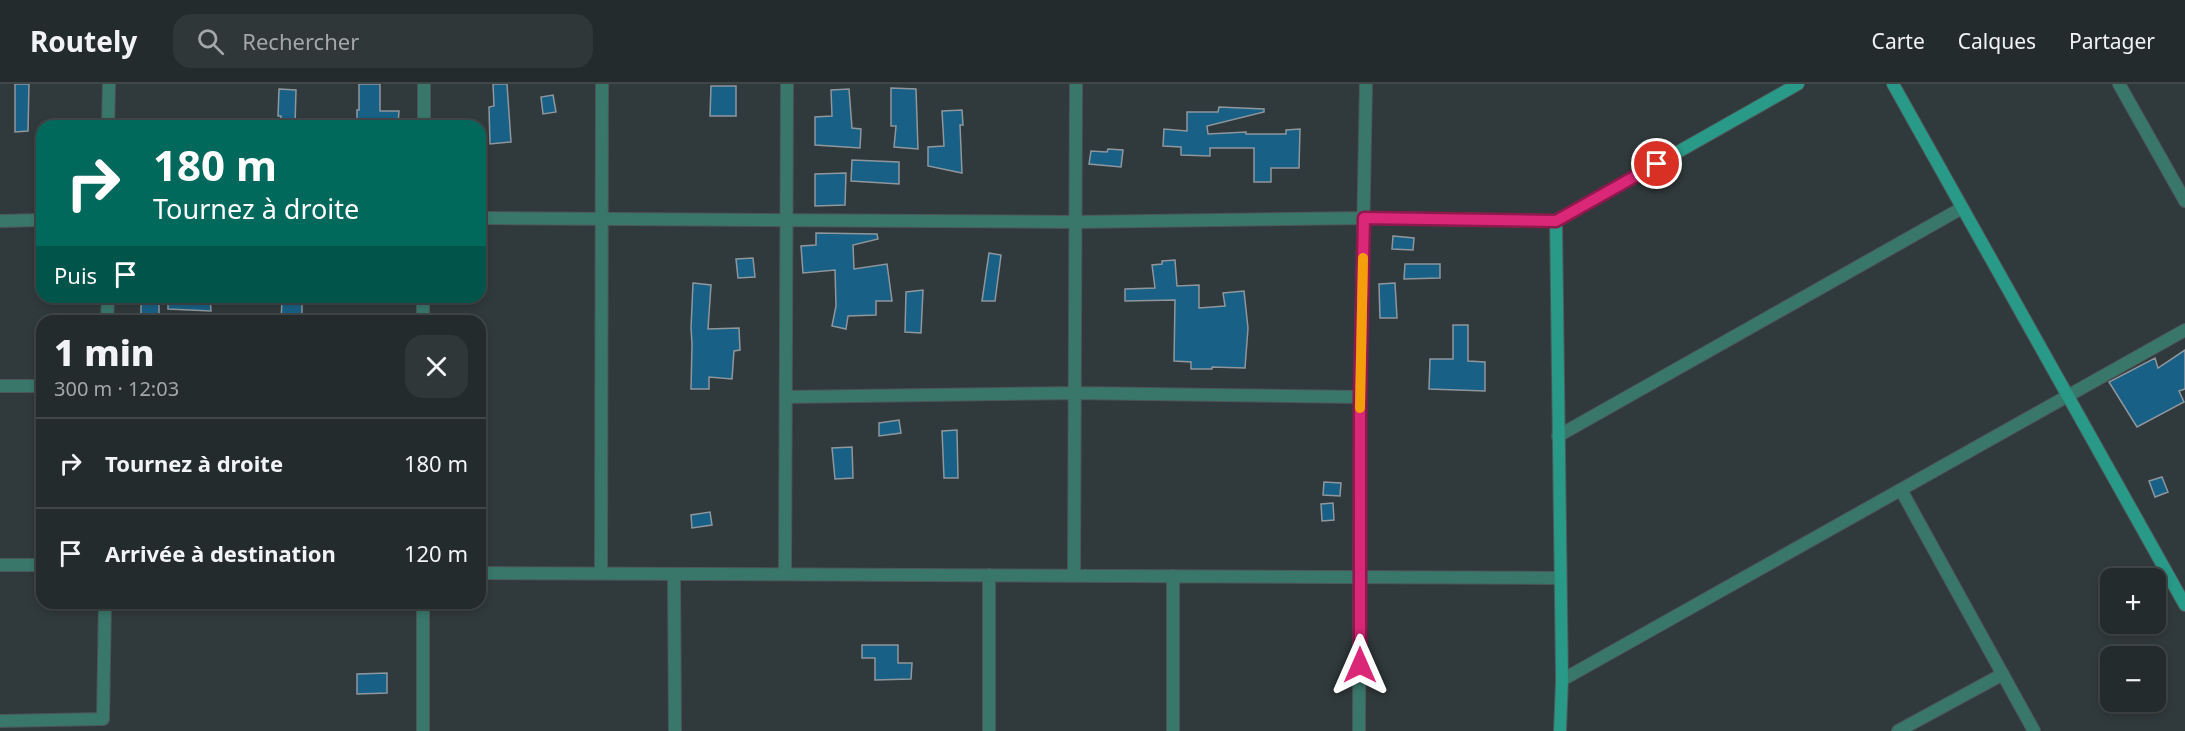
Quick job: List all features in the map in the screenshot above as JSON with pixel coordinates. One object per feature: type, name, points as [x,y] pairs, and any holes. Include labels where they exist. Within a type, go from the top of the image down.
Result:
[{"type":"street","points":[[108,120],[109,84]]},
{"type":"street","points":[[424,84],[424,120]]},
{"type":"street","points":[[600,573],[602,84]]},
{"type":"street","points":[[785,574],[788,84]]},
{"type":"street","points":[[1074,575],[1076,84]]},
{"type":"street","points":[[1359,731],[1360,397],[1366,84]]},
{"type":"street","points":[[486,218],[787,222],[1077,222],[1364,218],[1556,221],[1798,84]]},
{"type":"street","points":[[1893,84],[2185,605]]},
{"type":"street","points":[[2120,84],[2185,201]]},
{"type":"street","points":[[1558,436],[1962,208]]},
{"type":"street","points":[[0,221],[36,220]]},
{"type":"street","points":[[1556,221],[1562,680],[1560,731]]},
{"type":"street","points":[[1562,680],[2185,330]]},
{"type":"street","points":[[0,386],[36,386]]},
{"type":"street","points":[[786,397],[1075,393],[1360,397]]},
{"type":"street","points":[[1901,490],[2034,731]]},
{"type":"street","points":[[0,565],[36,565]]},
{"type":"street","points":[[486,573],[1560,578]]},
{"type":"street","points":[[674,573],[675,731]]},
{"type":"street","points":[[989,575],[989,731]]},
{"type":"street","points":[[1173,576],[1173,731]]},
{"type":"street","points":[[0,721],[103,719],[105,609]]},
{"type":"street","points":[[423,609],[423,731]]},
{"type":"street","points":[[1898,731],[2003,674]]},
{"type":"building","points":[[15,84],[29,84],[28,131],[15,132]]},
{"type":"building","points":[[359,84],[380,84],[380,111],[399,111],[398,120],[357,120],[357,110],[359,110]]},
{"type":"building","points":[[493,84],[507,84],[511,142],[490,144],[489,107],[494,106]]},
{"type":"building","points":[[711,86],[736,86],[736,116],[710,116]]},
{"type":"building","points":[[891,88],[916,89],[918,149],[894,147],[896,126],[891,126]]},
{"type":"building","points":[[279,89],[296,90],[295,120],[281,120],[281,116],[278,116]]},
{"type":"building","points":[[849,89],[852,128],[861,129],[860,148],[815,145],[815,117],[832,116],[831,90]]},
{"type":"building","points":[[553,95],[556,112],[543,114],[541,97]]},
{"type":"building","points":[[1219,107],[1264,109],[1264,112],[1207,126],[1208,134],[1246,132],[1246,134],[1286,134],[1286,130],[1300,129],[1299,168],[1271,168],[1271,182],[1254,182],[1254,148],[1210,148],[1210,156],[1181,155],[1181,147],[1163,146],[1164,129],[1187,131],[1187,112],[1218,112]]},
{"type":"building","points":[[962,110],[963,125],[960,125],[962,173],[928,166],[928,147],[944,146],[942,111]]},
{"type":"building","points":[[1108,149],[1123,150],[1121,167],[1089,164],[1091,151],[1107,152]]},
{"type":"building","points":[[852,160],[899,162],[899,184],[851,181]]},
{"type":"building","points":[[846,173],[845,205],[815,206],[815,174]]},
{"type":"building","points":[[816,233],[877,234],[878,239],[853,245],[854,269],[887,264],[892,301],[876,301],[876,315],[848,316],[846,329],[832,326],[836,306],[835,270],[803,273],[801,246],[816,245]]},
{"type":"building","points":[[1393,236],[1414,238],[1413,250],[1392,249]]},
{"type":"building","points":[[989,253],[1001,255],[995,301],[982,301]]},
{"type":"building","points":[[753,258],[755,277],[738,278],[736,259]]},
{"type":"building","points":[[1175,260],[1177,286],[1199,285],[1199,308],[1225,306],[1223,293],[1244,291],[1248,328],[1245,368],[1191,369],[1191,362],[1174,361],[1175,300],[1125,301],[1125,289],[1155,288],[1152,265]]},
{"type":"building","points":[[1405,264],[1440,264],[1440,278],[1404,279]]},
{"type":"building","points":[[693,283],[711,285],[708,329],[739,328],[740,350],[734,351],[732,379],[709,377],[709,389],[691,389]]},
{"type":"building","points":[[1395,283],[1397,318],[1380,318],[1379,284]]},
{"type":"building","points":[[923,290],[921,333],[905,332],[906,292]]},
{"type":"building","points":[[141,303],[159,303],[159,314],[141,314]]},
{"type":"building","points":[[168,303],[210,303],[211,311],[168,309]]},
{"type":"building","points":[[282,303],[302,303],[302,315],[281,315]]},
{"type":"building","points":[[1453,325],[1468,325],[1468,361],[1485,362],[1485,391],[1429,389],[1430,359],[1453,359]]},
{"type":"building","points":[[2185,350],[2185,389],[2179,391],[2184,402],[2137,427],[2109,382],[2155,358],[2158,368]]},
{"type":"building","points":[[899,420],[901,433],[879,436],[879,423]]},
{"type":"building","points":[[957,430],[958,478],[944,478],[942,431]]},
{"type":"building","points":[[852,447],[853,478],[835,479],[832,448]]},
{"type":"building","points":[[2162,477],[2168,492],[2155,497],[2149,481]]},
{"type":"building","points":[[1324,482],[1341,483],[1340,496],[1323,495]]},
{"type":"building","points":[[1333,503],[1334,520],[1322,521],[1321,504]]},
{"type":"building","points":[[710,512],[712,525],[692,528],[691,515]]},
{"type":"building","points":[[862,645],[898,645],[898,663],[912,663],[911,679],[875,680],[875,658],[862,658]]},
{"type":"building","points":[[387,673],[387,693],[357,694],[357,674]]},
{"type":"slow traffic","points":[[1360,408],[1363,258]]},
{"type":"route","points":[[1360,665],[1360,397],[1364,218],[1556,221],[1657,164]]}]
